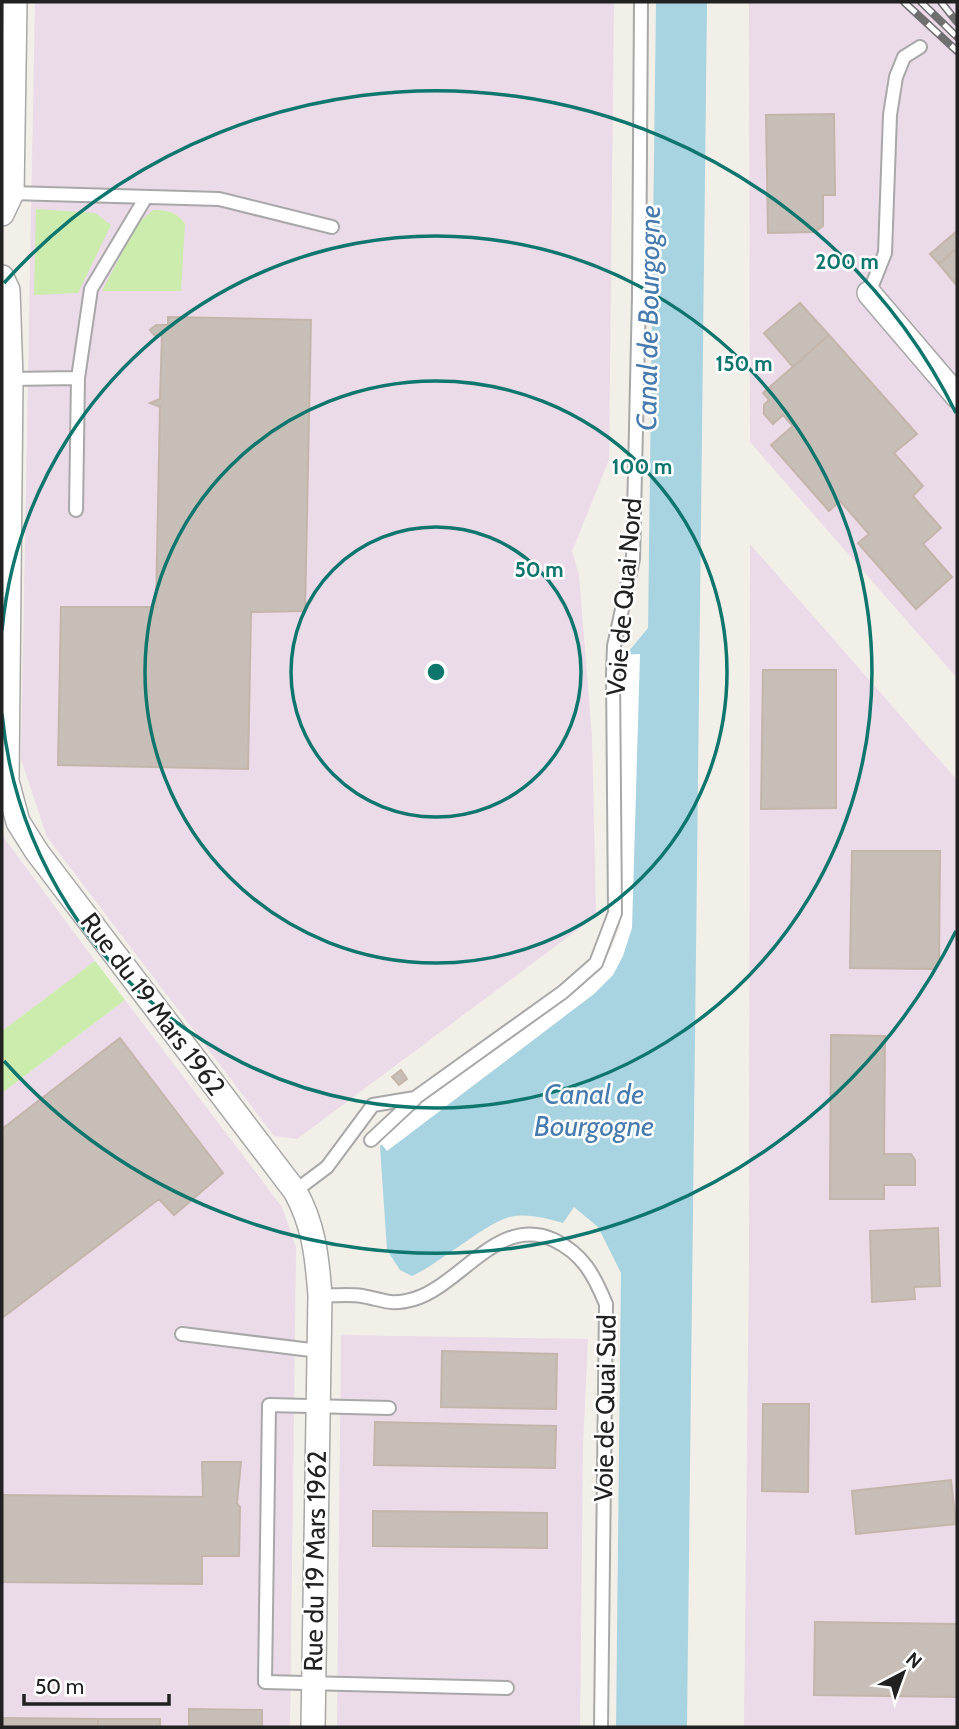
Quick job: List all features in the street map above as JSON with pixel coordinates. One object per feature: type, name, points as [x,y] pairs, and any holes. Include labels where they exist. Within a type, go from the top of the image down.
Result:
[{"type":"street","points":[[2,215],[12,193],[15,2]]},
{"type":"street","name":"Rue du 19 Mars 1962","points":[[2,277],[8,290],[6,333],[11,379],[5,612],[7,782],[18,822],[37,852],[295,1191],[310,1219],[317,1254],[320,1295],[313,1727]]},
{"type":"street","points":[[869,293],[957,396]]},
{"type":"lane","name":"Voie de Quai Nord","points":[[371,1140],[415,1098],[563,992],[596,963],[615,913],[613,674],[614,646],[633,558],[639,296],[641,2]]},
{"type":"lane","points":[[869,293],[886,253],[888,141],[896,77],[904,57],[920,47]]},
{"type":"lane","points":[[12,193],[219,199],[332,227]]},
{"type":"lane","points":[[76,510],[78,378],[91,289],[145,197]]},
{"type":"lane","points":[[11,379],[78,378]]},
{"type":"lane","name":"Voie de Quai Nord","points":[[295,1191],[327,1167],[373,1105],[415,1098]]},
{"type":"lane","name":"Voie de Quai Sud","points":[[320,1295],[362,1296],[390,1304],[417,1298],[494,1246],[515,1236],[543,1235],[572,1249],[592,1271],[607,1304],[601,1727]]},
{"type":"lane","points":[[182,1334],[319,1352]]},
{"type":"lane","points":[[389,1408],[269,1405],[265,1682],[508,1688]]},
{"type":"shaded area","points":[[35,2],[614,2],[609,460],[572,551],[579,575],[592,737],[596,916],[297,1139],[274,1136],[47,837],[21,759]]},
{"type":"shaded area","points":[[749,2],[957,2],[957,678],[750,442]]},
{"type":"shaded area","points":[[750,544],[957,780],[957,1727],[744,1727],[749,1262]]},
{"type":"shaded area","points":[[2,835],[95,961],[2,1031]]},
{"type":"shaded area","points":[[125,1000],[282,1207],[296,1247],[290,1727],[2,1727],[2,1093]]},
{"type":"shaded area","points":[[341,1335],[588,1339],[583,1446],[580,1727],[337,1727]]},
{"type":"green space","points":[[36,209],[95,213],[111,225],[78,293],[34,295]]},
{"type":"green space","points":[[153,210],[172,212],[185,224],[181,291],[102,291],[137,224]]},
{"type":"green space","points":[[95,961],[125,1000],[2,1093],[2,1031]]},
{"type":"water","name":"Canal de Bourgogne","points":[[656,2],[707,2],[687,1727],[616,1727],[621,1273],[598,1227],[574,1207],[563,1223],[523,1216],[500,1220],[412,1276],[400,1270],[387,1250],[380,1146],[589,988],[617,953],[626,902],[629,651],[648,628]]},
{"type":"pier","points":[[640,654],[632,928],[623,956],[613,975],[594,994],[387,1151],[374,1135],[585,982],[611,950],[620,927],[621,655]]},
{"type":"building","points":[[834,114],[835,195],[823,195],[823,226],[815,232],[768,233],[766,115]]},
{"type":"building","points":[[957,231],[957,248],[939,264],[930,254]]},
{"type":"building","points":[[957,248],[957,286],[939,264]]},
{"type":"building","points":[[800,303],[829,335],[793,367],[764,333]]},
{"type":"building","points":[[168,317],[311,320],[305,611],[251,612],[248,769],[58,765],[61,607],[156,607],[160,407],[150,403],[160,399],[162,335],[154,335],[150,330],[156,325],[168,325]]},
{"type":"building","points":[[829,335],[917,434],[894,453],[923,486],[913,496],[941,528],[923,544],[952,577],[916,609],[858,543],[869,534],[840,501],[829,511],[771,445],[793,426],[783,415],[773,424],[764,414],[764,405],[769,400],[763,393]]},
{"type":"building","points":[[763,670],[836,670],[836,808],[761,809]]},
{"type":"building","points":[[852,851],[940,851],[939,963],[933,969],[850,968]]},
{"type":"building","points":[[831,1035],[885,1036],[884,1154],[911,1154],[915,1160],[915,1185],[884,1185],[884,1199],[830,1199]]},
{"type":"building","points":[[120,1038],[223,1173],[174,1215],[159,1199],[2,1318],[2,1129]]},
{"type":"building","points":[[401,1070],[407,1079],[399,1085],[392,1077]]},
{"type":"building","points":[[938,1228],[940,1286],[914,1287],[915,1299],[872,1302],[870,1231]]},
{"type":"building","points":[[442,1351],[557,1354],[556,1409],[441,1407]]},
{"type":"building","points":[[763,1404],[809,1404],[808,1492],[762,1491]]},
{"type":"building","points":[[375,1422],[556,1426],[555,1468],[374,1465]]},
{"type":"building","points":[[202,1462],[241,1462],[237,1503],[240,1507],[239,1556],[202,1556],[202,1584],[2,1582],[2,1495],[203,1497]]},
{"type":"building","points":[[951,1480],[956,1524],[856,1534],[852,1491]]},
{"type":"building","points":[[373,1511],[547,1513],[547,1548],[373,1546]]},
{"type":"building","points":[[815,1622],[957,1624],[957,1697],[814,1695]]},
{"type":"building","points":[[189,1709],[262,1710],[262,1727],[189,1727]]},
{"type":"building","points":[[2,1718],[98,1719],[98,1727],[2,1727]]},
{"type":"building","points":[[98,1719],[160,1719],[160,1727],[98,1727]]},
{"type":"railway","points":[[904,2],[957,51]]},
{"type":"railway","points":[[921,2],[957,37]]},
{"type":"railway","points":[[941,2],[957,22]]}]
